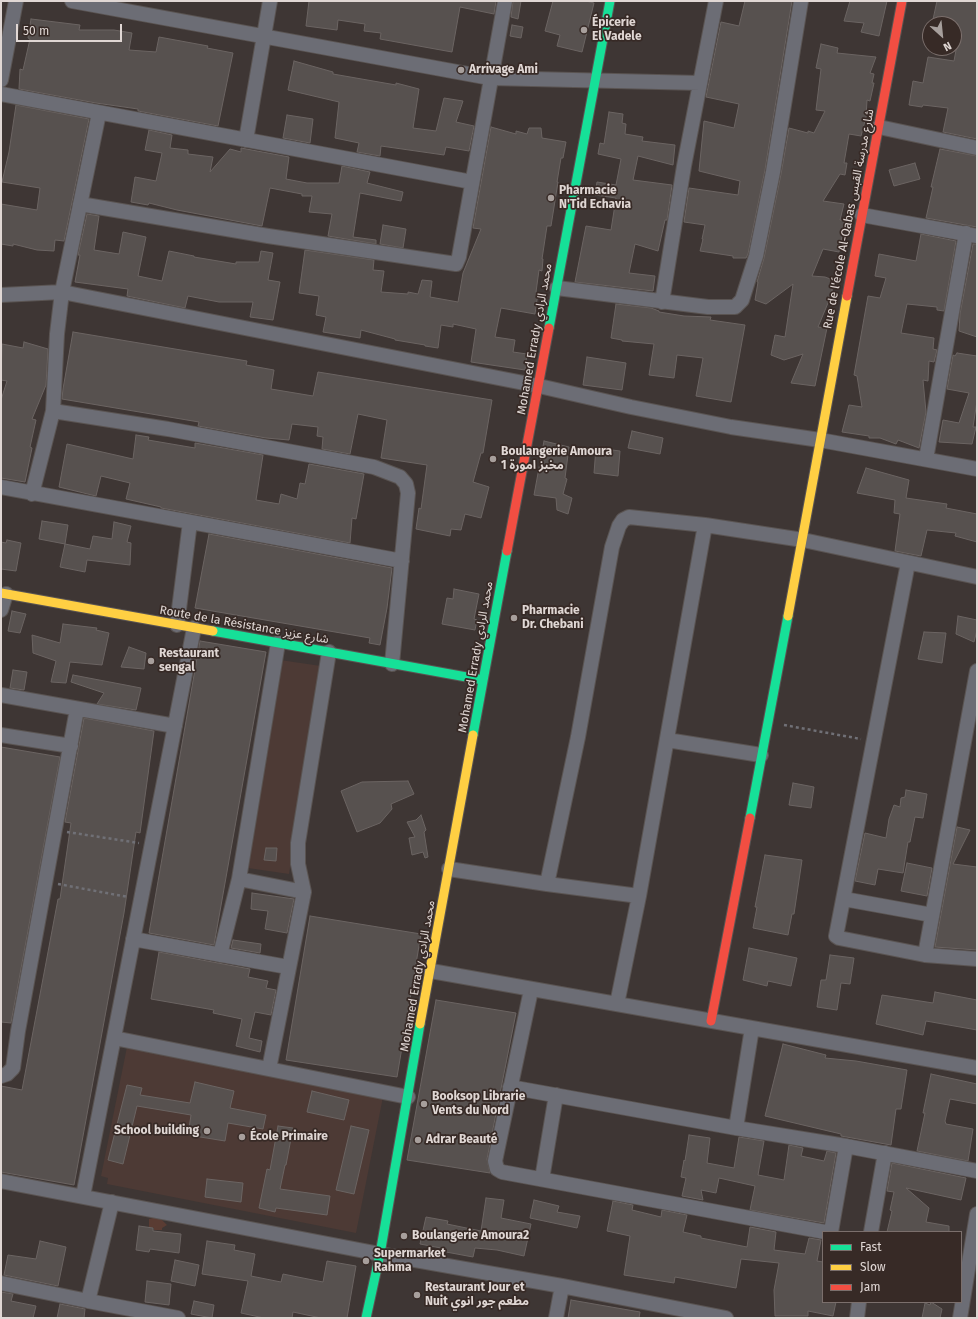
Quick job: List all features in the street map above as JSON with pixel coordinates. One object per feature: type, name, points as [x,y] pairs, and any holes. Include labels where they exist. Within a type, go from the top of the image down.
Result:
[{"type":"street","points":[[1,80],[16,1]]},
{"type":"street","points":[[72,1],[490,78],[700,83]]},
{"type":"street","points":[[246,140],[270,1]]},
{"type":"street","points":[[80,204],[275,237],[456,264],[459,257],[505,1]]},
{"type":"street","name":"Mohamed Errady محمد الرادي","points":[[366,1318],[380,1254],[483,680],[610,1]]},
{"type":"street","points":[[662,302],[684,166],[716,1]]},
{"type":"street","points":[[557,288],[662,302],[722,308],[735,307],[742,300],[756,256],[801,1]]},
{"type":"street","name":"Rue de l'école Al-Qabas شارع مدرسة القبس","points":[[711,1021],[803,540],[820,440],[902,1]]},
{"type":"street","points":[[1,94],[472,182]]},
{"type":"street","points":[[32,494],[53,411],[57,334],[62,292],[99,113]]},
{"type":"street","points":[[879,127],[977,148]]},
{"type":"street","points":[[862,215],[972,234],[926,459]]},
{"type":"street","points":[[1,295],[62,292],[539,386],[715,424],[820,440],[977,469]]},
{"type":"street","points":[[53,411],[168,429],[359,465],[374,468],[400,477],[406,484],[408,493],[392,664]]},
{"type":"street","points":[[1,487],[32,494],[402,561]]},
{"type":"street","points":[[547,884],[578,737],[612,547],[619,526],[623,520],[629,517],[705,524],[803,540],[977,577]]},
{"type":"street","points":[[177,625],[190,522]]},
{"type":"street","points":[[617,1004],[639,896],[705,524]]},
{"type":"street","points":[[908,563],[836,936],[839,938],[925,955],[977,959]]},
{"type":"street","points":[[1,610],[4,593]]},
{"type":"street","name":"Route de la Résistance شارع عزيز","points":[[4,593],[483,680]]},
{"type":"street","points":[[83,1196],[194,628]]},
{"type":"street","points":[[220,955],[239,879],[278,643]]},
{"type":"street","points":[[269,1069],[304,892],[298,864],[298,843],[330,652]]},
{"type":"street","points":[[925,955],[932,915],[972,729],[977,671]]},
{"type":"street","points":[[1,695],[175,726]]},
{"type":"street","points":[[1,1076],[7,1074],[13,1068],[18,1031],[77,709]]},
{"type":"street","points":[[1,735],[70,746]]},
{"type":"street","points":[[667,740],[761,755]]},
{"type":"street","points":[[449,870],[639,896]]},
{"type":"street","points":[[239,879],[304,892]]},
{"type":"street","points":[[844,899],[932,915]]},
{"type":"street","points":[[133,939],[288,967]]},
{"type":"street","points":[[431,971],[531,990],[977,1068]]},
{"type":"street","points":[[531,990],[494,1161],[496,1169],[502,1172],[542,1180],[822,1231]]},
{"type":"street","points":[[736,1128],[752,1028]]},
{"type":"street","points":[[114,1038],[408,1097]]},
{"type":"street","points":[[510,1087],[736,1128],[885,1153],[977,1171]]},
{"type":"street","points":[[542,1180],[556,1095]]},
{"type":"street","points":[[830,1231],[846,1146]]},
{"type":"street","points":[[871,1231],[885,1153]]},
{"type":"street","points":[[1,1181],[380,1254],[562,1286],[661,1312],[726,1318]]},
{"type":"street","points":[[88,1301],[112,1202]]},
{"type":"street","points":[[960,1318],[977,1214]]},
{"type":"street","points":[[1,1283],[178,1318]]},
{"type":"street","points":[[556,1318],[562,1286]]},
{"type":"street","points":[[856,1318],[859,1303]]},
{"type":"path","points":[[767,723],[874,741]]},
{"type":"path","points":[[55,830],[152,845]]},
{"type":"path","points":[[46,881],[141,899]]},
{"type":"shaded area","points":[[280,660],[321,666],[289,874],[248,868]]},
{"type":"shaded area","name":"École Primaire","points":[[127,1047],[383,1097],[356,1233],[107,1184],[108,1178],[101,1176]]},
{"type":"shaded area","points":[[157,1217],[167,1225],[162,1228],[162,1230],[154,1230],[154,1228],[149,1227],[149,1219]]},
{"type":"building","points":[[309,1],[496,1],[494,14],[460,7],[452,52],[380,39],[381,33],[364,31],[365,24],[338,20],[337,30],[306,26]]},
{"type":"building","points":[[513,1],[521,1],[518,19],[511,17]]},
{"type":"building","points":[[553,1],[586,1],[594,3],[582,52],[557,46],[560,35],[545,31]]},
{"type":"building","points":[[745,1],[792,1],[765,170],[748,254],[746,258],[733,258],[733,256],[700,251],[705,225],[684,222],[689,188],[738,195],[740,181],[699,171],[704,121],[734,128],[739,104],[706,97],[721,22],[739,26]]},
{"type":"building","points":[[850,1],[887,1],[879,36],[861,32],[864,23],[844,21]]},
{"type":"building","points":[[937,1],[977,1],[977,139],[943,132],[948,108],[909,105],[913,81],[923,83],[928,57],[954,61],[955,56],[962,56],[962,16],[934,16]]},
{"type":"building","points":[[31,19],[80,25],[79,30],[114,30],[132,33],[129,50],[156,52],[159,37],[208,46],[207,48],[233,53],[218,126],[138,111],[138,109],[19,89],[20,69],[23,70],[30,39],[28,38]]},
{"type":"building","points":[[512,25],[523,27],[521,38],[510,36]]},
{"type":"building","points":[[821,44],[838,48],[837,53],[876,57],[870,73],[874,74],[872,83],[874,83],[870,101],[867,100],[866,117],[861,136],[849,134],[844,163],[847,163],[845,175],[840,174],[823,201],[844,204],[840,220],[845,221],[839,252],[823,249],[812,276],[825,277],[833,280],[831,302],[828,303],[818,327],[827,328],[815,386],[791,383],[803,354],[784,360],[771,355],[775,335],[785,337],[793,284],[766,304],[755,300],[757,282],[764,258],[789,128],[814,133],[825,111],[816,110],[821,69],[816,68]]},
{"type":"building","points":[[294,61],[333,72],[333,74],[396,85],[396,83],[419,89],[413,128],[436,131],[444,98],[463,101],[456,122],[474,126],[469,151],[446,147],[444,155],[381,146],[380,156],[357,152],[359,143],[335,138],[339,102],[288,90]]},
{"type":"building","points":[[16,105],[89,119],[64,241],[55,240],[54,251],[37,250],[13,244],[13,246],[1,244],[1,204],[37,210],[40,188],[2,182],[9,152]]},
{"type":"building","points":[[609,112],[623,114],[622,123],[626,124],[625,134],[643,137],[642,141],[675,145],[673,165],[638,156],[633,180],[672,185],[667,220],[665,220],[658,251],[635,244],[629,273],[655,276],[653,291],[575,282],[586,226],[611,230],[616,198],[595,195],[597,182],[616,185],[621,159],[598,154],[600,143],[604,144]]},
{"type":"building","points":[[287,115],[313,119],[310,143],[283,138]]},
{"type":"building","points":[[491,127],[516,134],[516,131],[527,134],[529,128],[541,128],[542,138],[566,142],[563,158],[561,158],[551,226],[547,226],[542,259],[542,271],[539,270],[535,314],[501,308],[495,337],[515,340],[513,352],[527,354],[525,370],[471,362],[476,329],[453,324],[453,327],[441,325],[438,348],[395,340],[361,330],[360,338],[323,332],[326,317],[316,315],[319,296],[299,293],[305,250],[374,260],[373,270],[384,271],[381,292],[408,294],[408,292],[418,294],[422,280],[432,281],[430,297],[458,302],[463,273],[481,229],[473,228]]},
{"type":"building","points":[[149,130],[172,135],[170,148],[188,150],[188,154],[213,157],[210,172],[230,149],[241,152],[241,148],[289,157],[286,179],[307,183],[339,183],[342,166],[370,172],[367,183],[403,192],[401,201],[360,193],[353,237],[376,240],[376,244],[328,236],[332,214],[309,212],[312,196],[302,196],[302,194],[270,188],[262,226],[177,210],[149,203],[148,205],[131,202],[135,177],[156,181],[162,153],[145,150]]},
{"type":"building","points":[[940,149],[977,156],[977,227],[926,218],[933,187],[931,187]]},
{"type":"building","points":[[915,163],[920,179],[894,186],[889,170]]},
{"type":"building","points":[[87,214],[99,216],[94,250],[119,254],[123,232],[146,237],[138,276],[162,281],[169,251],[236,264],[236,262],[259,262],[261,251],[273,253],[268,280],[280,282],[273,320],[250,317],[253,302],[219,302],[188,296],[185,308],[127,296],[128,289],[75,282],[80,255],[78,255]]},
{"type":"building","points":[[383,225],[406,229],[403,248],[380,244]]},
{"type":"building","points":[[921,234],[956,241],[944,311],[937,310],[937,307],[907,304],[901,333],[934,338],[933,349],[937,350],[934,362],[929,361],[928,381],[923,380],[926,412],[919,448],[898,440],[896,444],[880,438],[869,438],[869,436],[842,432],[849,405],[862,407],[857,376],[854,375],[868,296],[880,298],[886,278],[875,276],[879,254],[916,261]]},
{"type":"building","points":[[973,244],[977,244],[977,337],[959,331],[960,314]]},
{"type":"building","points":[[616,304],[651,308],[659,312],[684,316],[711,317],[710,320],[745,325],[731,402],[696,396],[703,358],[677,355],[674,378],[649,375],[654,344],[622,341],[611,338]]},
{"type":"building","points":[[73,332],[247,361],[246,365],[274,370],[271,389],[313,396],[318,372],[492,400],[483,453],[481,453],[473,482],[489,487],[481,518],[465,514],[461,530],[451,529],[450,536],[416,529],[419,508],[421,509],[427,465],[381,458],[387,420],[358,414],[350,454],[322,449],[323,437],[317,436],[318,427],[292,424],[289,440],[266,438],[198,426],[199,422],[62,399]]},
{"type":"building","points":[[24,342],[48,349],[46,385],[32,419],[36,420],[25,482],[1,478],[1,400],[7,381],[1,380],[2,344],[23,348]]},
{"type":"building","points":[[957,353],[977,356],[977,401],[973,427],[976,427],[972,444],[939,442],[943,420],[959,423],[969,393],[947,389],[953,355],[955,356]]},
{"type":"building","points":[[587,357],[626,363],[622,390],[583,385]]},
{"type":"building","points":[[632,431],[663,438],[660,454],[628,448]]},
{"type":"building","points":[[136,435],[149,437],[148,440],[195,448],[195,443],[263,455],[256,500],[279,504],[281,494],[297,499],[300,483],[305,484],[309,464],[364,474],[356,519],[352,518],[350,543],[161,508],[126,499],[130,483],[101,476],[96,496],[59,487],[67,444],[133,459]]},
{"type":"building","points":[[544,441],[569,447],[565,478],[567,479],[563,494],[572,498],[568,514],[557,510],[556,498],[534,495]]},
{"type":"building","points":[[596,448],[620,451],[618,476],[594,473]]},
{"type":"building","points":[[866,468],[909,480],[906,498],[947,504],[946,508],[977,514],[977,542],[955,536],[956,533],[927,530],[921,556],[895,551],[900,514],[894,513],[895,500],[857,493]]},
{"type":"building","points":[[42,521],[68,525],[65,544],[39,539]]},
{"type":"building","points":[[114,522],[131,526],[127,542],[131,543],[130,565],[87,560],[85,572],[60,567],[65,544],[90,549],[93,536],[112,539]]},
{"type":"building","points":[[209,534],[392,568],[387,608],[380,645],[369,643],[370,638],[195,608]]},
{"type":"building","points":[[7,540],[21,543],[16,571],[1,569],[1,542],[6,543]]},
{"type":"building","points":[[454,589],[479,594],[474,619],[477,620],[475,630],[442,624],[447,598],[453,599]]},
{"type":"building","points":[[12,611],[26,614],[20,633],[8,631]]},
{"type":"building","points":[[958,616],[977,620],[977,630],[974,642],[956,634]]},
{"type":"building","points":[[63,624],[97,628],[96,630],[109,633],[102,665],[70,662],[66,683],[51,682],[56,661],[33,653],[32,635],[60,643]]},
{"type":"building","points":[[924,632],[946,633],[942,663],[918,659]]},
{"type":"building","points":[[200,641],[266,652],[214,945],[149,933]]},
{"type":"building","points":[[129,647],[146,653],[144,669],[121,667]]},
{"type":"building","points":[[13,670],[27,672],[24,690],[10,688]]},
{"type":"building","points":[[73,675],[141,688],[136,710],[97,704],[104,693],[71,682]]},
{"type":"building","points":[[84,718],[154,731],[140,833],[136,832],[124,913],[74,1185],[1,1172],[1,1086],[22,1090],[58,899],[60,899],[71,823],[65,822]]},
{"type":"building","points":[[1,747],[60,757],[11,1023],[1,1022]]},
{"type":"building","points":[[408,781],[414,794],[391,804],[392,809],[380,823],[357,832],[341,791],[362,782]]},
{"type":"building","points":[[793,783],[814,787],[811,808],[789,805]]},
{"type":"building","points":[[906,790],[927,794],[923,818],[915,817],[910,842],[908,842],[903,873],[878,869],[875,885],[855,881],[865,833],[886,838],[889,819],[894,805],[900,807],[901,798],[905,797]]},
{"type":"building","points":[[421,815],[426,830],[424,832],[428,857],[425,858],[423,852],[412,855],[409,838],[415,837],[407,822],[416,820]]},
{"type":"building","points":[[957,827],[970,830],[953,864],[977,867],[977,950],[935,947]]},
{"type":"building","points":[[266,848],[277,848],[276,861],[264,860]]},
{"type":"building","points":[[765,855],[802,860],[794,914],[792,914],[788,935],[753,928],[757,907],[755,907]]},
{"type":"building","points":[[907,863],[932,868],[927,896],[901,891]]},
{"type":"building","points":[[252,893],[294,899],[287,933],[265,929],[268,911],[251,909]]},
{"type":"building","points":[[310,916],[421,934],[397,1077],[286,1060]]},
{"type":"building","points":[[233,940],[261,944],[260,953],[231,948]]},
{"type":"building","points":[[749,948],[797,958],[791,986],[768,981],[767,986],[743,980]]},
{"type":"building","points":[[159,952],[250,969],[248,977],[268,981],[266,988],[276,990],[271,1015],[255,1012],[249,1038],[262,1041],[260,1052],[236,1046],[242,1019],[213,1013],[214,1010],[151,999]]},
{"type":"building","points":[[830,955],[854,958],[850,984],[841,983],[837,1010],[817,1007],[821,980],[826,980]]},
{"type":"building","points":[[935,992],[977,1000],[977,1030],[926,1021],[923,1035],[876,1024],[882,995],[933,1003]]},
{"type":"building","points":[[436,1000],[516,1013],[487,1159],[490,1173],[407,1160]]},
{"type":"building","points":[[783,1044],[826,1055],[825,1058],[856,1061],[907,1070],[901,1109],[896,1109],[891,1145],[841,1136],[841,1134],[765,1116]]},
{"type":"building","points":[[931,1074],[977,1084],[977,1104],[950,1099],[945,1121],[946,1124],[973,1129],[968,1161],[917,1151]]},
{"type":"building","points":[[195,1082],[234,1091],[230,1108],[266,1115],[263,1129],[228,1123],[225,1141],[188,1135],[191,1115],[137,1106],[123,1164],[108,1160],[127,1085],[142,1088],[140,1095],[190,1103]]},
{"type":"building","points":[[312,1091],[349,1100],[344,1120],[307,1112]]},
{"type":"building","points":[[278,1126],[293,1128],[280,1189],[330,1196],[327,1215],[276,1208],[275,1212],[259,1208],[267,1169],[270,1170]]},
{"type":"building","points":[[351,1126],[369,1130],[354,1194],[336,1190]]},
{"type":"building","points":[[689,1135],[710,1138],[707,1163],[734,1168],[739,1137],[764,1141],[758,1175],[784,1180],[789,1145],[803,1148],[801,1156],[824,1161],[827,1151],[836,1153],[824,1223],[750,1210],[755,1186],[719,1178],[716,1193],[701,1190],[703,1200],[682,1196],[686,1178],[681,1177]]},
{"type":"building","points":[[892,1163],[966,1178],[961,1200],[906,1188],[929,1208],[926,1222],[949,1226],[949,1231],[887,1231],[892,1211],[890,1210],[894,1192],[887,1191]]},
{"type":"building","points":[[207,1179],[243,1183],[241,1202],[205,1197]]},
{"type":"building","points":[[486,1198],[504,1200],[501,1218],[531,1224],[524,1256],[497,1250],[475,1248],[473,1257],[446,1252],[446,1249],[420,1244],[426,1217],[448,1221],[447,1224],[481,1231]]},
{"type":"building","points":[[534,1200],[559,1206],[557,1212],[580,1216],[577,1228],[530,1218]]},
{"type":"building","points":[[613,1201],[633,1205],[632,1210],[661,1217],[662,1210],[687,1215],[683,1232],[701,1236],[701,1238],[747,1247],[750,1227],[776,1232],[774,1250],[805,1254],[809,1238],[821,1240],[817,1261],[822,1262],[822,1303],[836,1303],[833,1316],[808,1311],[808,1316],[775,1316],[774,1290],[779,1263],[741,1259],[736,1288],[675,1277],[674,1283],[624,1275],[630,1236],[607,1231]]},
{"type":"building","points":[[139,1226],[153,1228],[153,1231],[181,1234],[179,1253],[150,1249],[149,1252],[136,1250]]},
{"type":"building","points":[[40,1241],[66,1247],[58,1286],[4,1275],[8,1255],[36,1259]]},
{"type":"building","points":[[207,1241],[235,1245],[234,1250],[255,1254],[251,1276],[281,1282],[283,1274],[323,1282],[327,1261],[356,1266],[347,1318],[321,1318],[293,1312],[292,1318],[264,1318],[241,1313],[248,1281],[202,1274]]},
{"type":"building","points":[[175,1260],[199,1265],[195,1286],[171,1281]]},
{"type":"building","points":[[147,1281],[171,1284],[169,1305],[145,1302]]},
{"type":"building","points":[[1,1292],[13,1294],[11,1301],[36,1306],[33,1318],[1,1318]]},
{"type":"building","points":[[571,1300],[640,1312],[639,1318],[568,1318]]},
{"type":"building","points":[[194,1301],[214,1305],[212,1318],[191,1314]]},
{"type":"building","points":[[925,1303],[930,1305],[933,1303],[942,1309],[940,1318],[922,1318]]},
{"type":"building","points":[[60,1304],[85,1309],[84,1318],[57,1318]]},
{"type":"traffic: fast","points":[[549,328],[610,1]]},
{"type":"traffic: fast","points":[[473,735],[507,551]]},
{"type":"traffic: fast","points":[[750,818],[788,616]]},
{"type":"traffic: fast","points":[[213,631],[483,680]]},
{"type":"traffic: fast","points":[[366,1318],[380,1254],[420,1024]]},
{"type":"traffic: slow","points":[[788,616],[847,296]]},
{"type":"traffic: slow","points":[[1,593],[213,631]]},
{"type":"traffic: slow","points":[[420,1024],[473,735]]},
{"type":"traffic: jam","points":[[847,296],[902,1]]},
{"type":"traffic: jam","points":[[507,551],[549,328]]},
{"type":"traffic: jam","points":[[711,1021],[750,818]]},
{"type":"place","name":"Épicerie El Vadele","points":[[584,30]]},
{"type":"place","name":"Arrivage Ami","points":[[461,70]]},
{"type":"place","name":"Pharmacie N'Tid Echavia","points":[[551,198]]},
{"type":"place","name":"Boulangerie Amoura 1 مخبز امورة","points":[[493,459]]},
{"type":"place","name":"Pharmacie Dr. Chebani","points":[[514,618]]},
{"type":"place","name":"Restaurant sengal","points":[[151,661]]},
{"type":"place","name":"Booksop Librarie Vents du Nord","points":[[424,1104]]},
{"type":"place","name":"School building","points":[[207,1131]]},
{"type":"place","name":"École Primaire","points":[[242,1137]]},
{"type":"place","name":"Adrar Beauté","points":[[418,1140]]},
{"type":"place","name":"Boulangerie Amoura2","points":[[404,1236]]},
{"type":"place","name":"Supermarket Rahma","points":[[366,1261]]},
{"type":"place","name":"Restaurant Jour et Nuit مطعم جور انوي","points":[[417,1295]]}]
